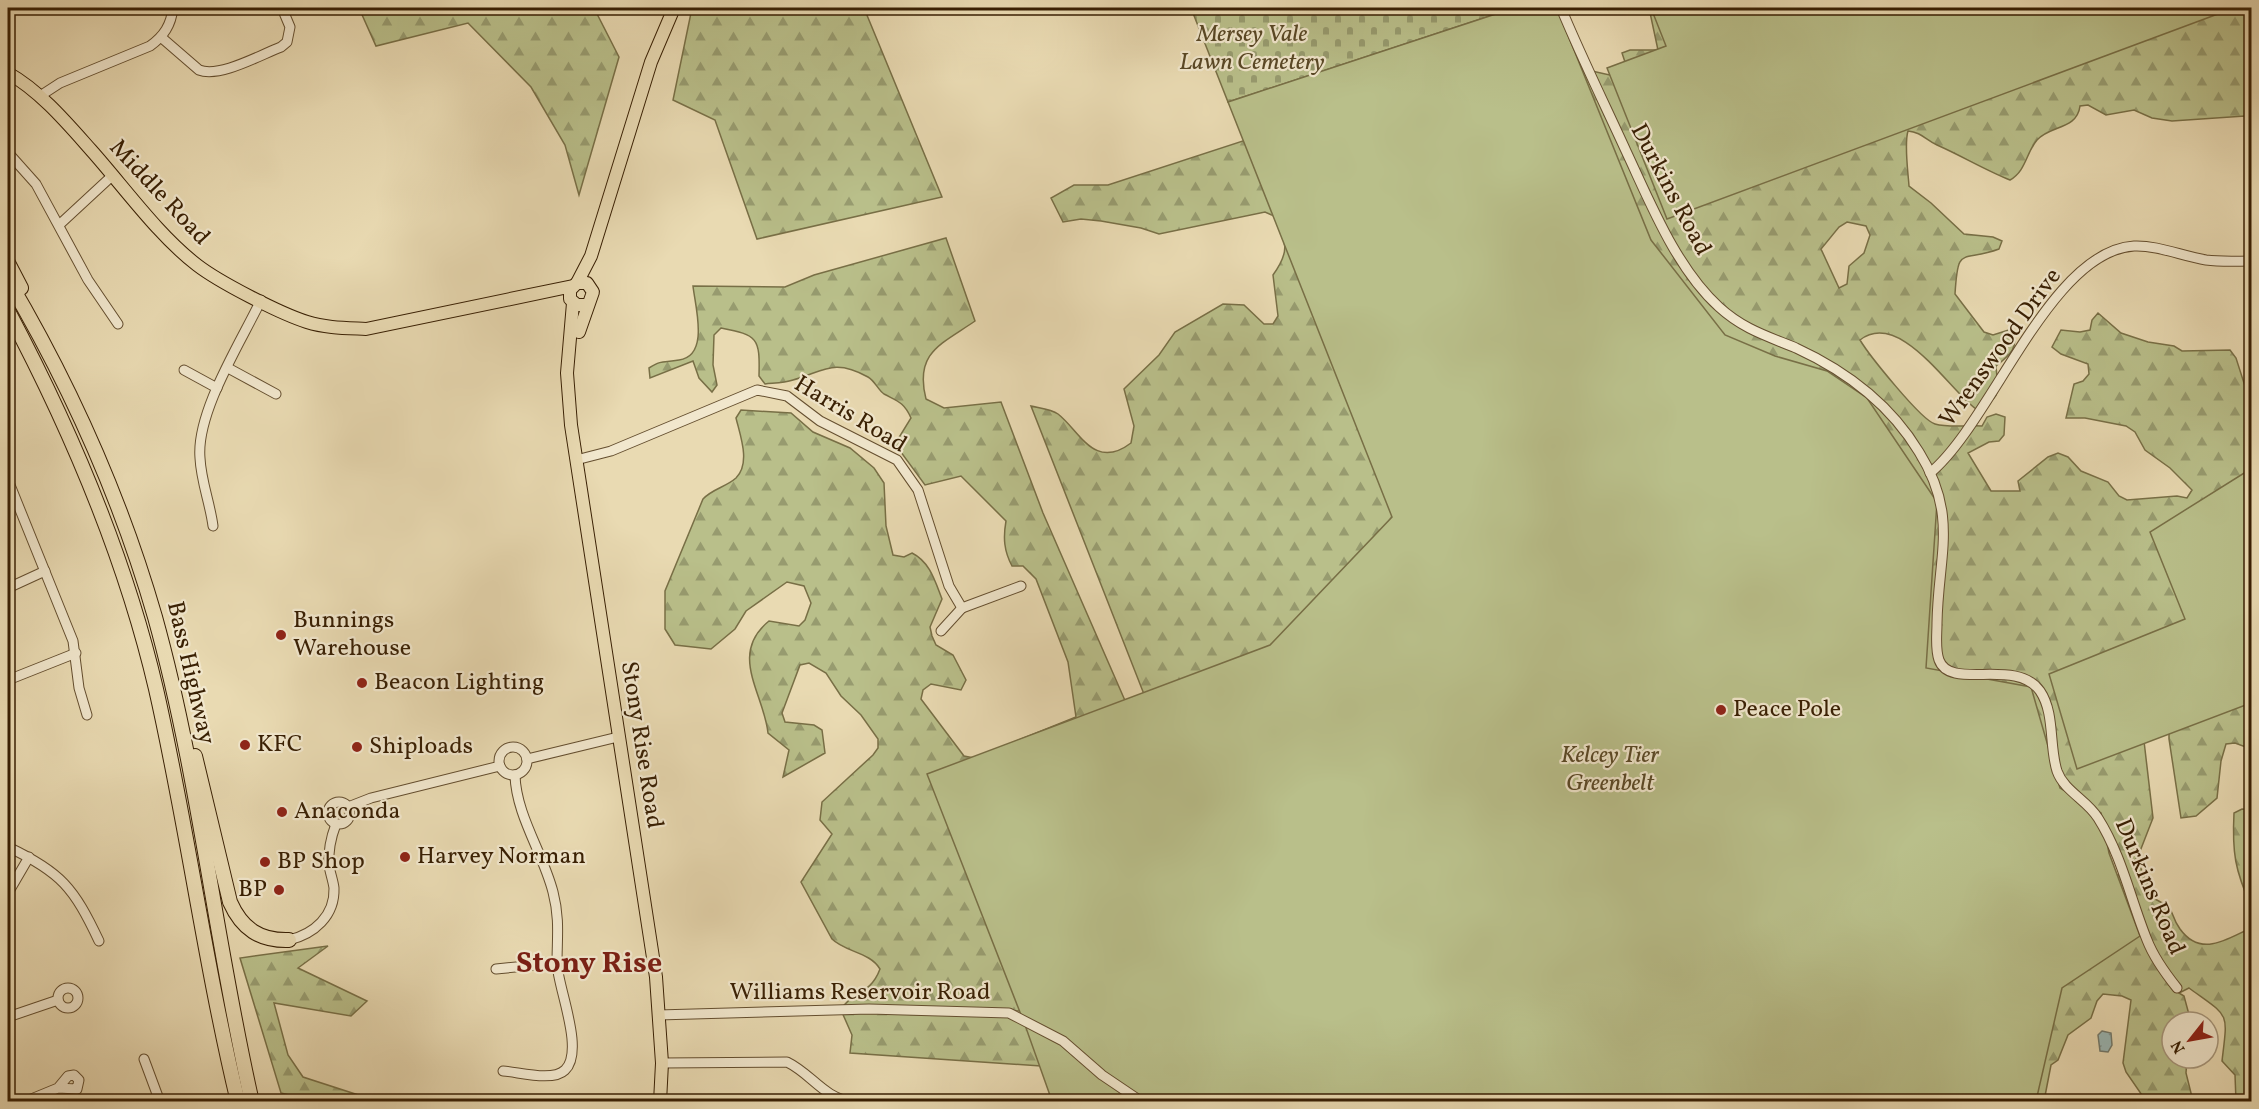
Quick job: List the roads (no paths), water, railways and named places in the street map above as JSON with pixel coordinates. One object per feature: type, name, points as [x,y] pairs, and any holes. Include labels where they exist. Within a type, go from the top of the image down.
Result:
[{"type":"highway","points":[[8,263],[42,329],[85,429]]},
{"type":"highway","name":"Bass Highway","points":[[8,280],[85,429],[131,544],[154,616],[171,682],[252,1101]]},
{"type":"highway","name":"Bass Highway","points":[[8,311],[41,374],[81,462],[109,535],[137,620],[156,688],[223,1042],[238,1101]]},
{"type":"highway","points":[[8,321],[41,374]]},
{"type":"highway","points":[[171,682],[194,748],[230,902],[235,913],[247,929],[259,936],[274,941],[290,940]]},
{"type":"main road","points":[[614,191],[591,256],[575,284],[572,301],[587,305],[591,302],[592,276],[614,191],[651,62],[674,8]]},
{"type":"main road","name":"Middle Road","points":[[8,73],[40,96],[197,266],[306,322],[333,328],[366,329],[575,284]]},
{"type":"main road","points":[[575,284],[587,284],[593,292]]},
{"type":"main road","name":"Middle Road","points":[[543,292],[572,301]]},
{"type":"main road","name":"Stony Rise Road","points":[[572,301],[567,373],[576,460],[656,976],[662,1063],[660,1101]]},
{"type":"main road","name":"Stony Rise Road","points":[[569,395],[581,321],[587,305]]},
{"type":"street","points":[[40,96],[60,83],[150,46],[162,38],[170,23],[173,8]]},
{"type":"street","points":[[162,38],[199,70],[207,73],[221,71],[281,47],[287,42],[290,27],[282,8]]},
{"type":"street","name":"Durkins Road","points":[[1561,8],[1662,225],[1697,282],[1732,318],[1762,336],[1793,347],[1839,369],[1878,401],[1919,452],[1930,473],[1944,513],[1945,531],[1937,606],[1937,657],[1942,669],[1951,674],[2010,673],[2038,688],[2044,700],[2057,770],[2064,783],[2092,808],[2113,842],[2147,940],[2160,966],[2177,988]]},
{"type":"street","points":[[11,156],[36,184],[88,280],[118,324]]},
{"type":"street","points":[[59,225],[113,175]]},
{"type":"street","name":"Wrenswood Drive","points":[[1930,473],[1946,460],[2011,366],[2042,315],[2078,273],[2096,259],[2134,246],[2205,260],[2252,261]]},
{"type":"street","points":[[213,526],[200,459],[200,446],[217,388],[261,300]]},
{"type":"street","points":[[228,368],[276,394]]},
{"type":"street","points":[[184,370],[217,388]]},
{"type":"street","name":"Harris Road","points":[[576,460],[611,451],[757,390],[787,396],[820,421],[897,460],[918,490],[949,585],[962,608]]},
{"type":"street","points":[[8,480],[76,653],[79,688],[87,715]]},
{"type":"street","points":[[8,588],[45,571]]},
{"type":"street","points":[[941,631],[962,608],[1021,586]]},
{"type":"street","points":[[8,680],[76,653]]},
{"type":"street","points":[[527,759],[618,736]]},
{"type":"street","points":[[510,748],[522,751],[527,759],[523,771],[515,775],[506,773],[500,766],[500,757],[510,748]]},
{"type":"street","points":[[336,824],[329,817],[331,807],[338,803],[348,807],[371,798],[500,766]]},
{"type":"street","points":[[503,1071],[551,1075],[564,1072],[570,1063],[571,1016],[559,981],[557,963],[559,921],[553,890],[518,794],[515,775]]},
{"type":"street","points":[[336,824],[344,823],[349,818],[348,807]]},
{"type":"street","points":[[290,940],[304,936],[315,929],[326,918],[332,904],[334,888],[329,866],[329,844],[336,824]]},
{"type":"street","points":[[8,846],[56,874],[81,903],[99,941]]},
{"type":"street","points":[[8,893],[29,857]]},
{"type":"street","points":[[496,969],[557,963]]},
{"type":"street","points":[[8,1017],[58,999]]},
{"type":"street","name":"Williams Reservoir Road","points":[[658,1015],[869,1009],[1009,1013],[1064,1041],[1102,1075],[1142,1101]]},
{"type":"street","points":[[144,1059],[160,1101]]},
{"type":"street","points":[[662,1063],[786,1062],[802,1069],[822,1090],[839,1100],[853,1101]]},
{"type":"street","points":[[24,1101],[58,1088]]},
{"type":"water","points":[[2102,1031],[2111,1033],[2112,1045],[2108,1052],[2100,1051],[2098,1035]]},
{"type":"place","name":"Bunnings Warehouse","points":[[281,635]]},
{"type":"place","name":"Beacon Lighting","points":[[362,683]]},
{"type":"place","name":"Peace Pole","points":[[1721,710]]},
{"type":"place","name":"KFC","points":[[245,745]]},
{"type":"place","name":"Shiploads","points":[[357,747]]},
{"type":"place","name":"Anaconda","points":[[282,812]]},
{"type":"place","name":"Harvey Norman","points":[[405,857]]},
{"type":"place","name":"BP Shop","points":[[265,862]]},
{"type":"place","name":"BP","points":[[279,890]]},
{"type":"district","name":"Stony Rise","points":[[589,964]]},
{"type":"park label","name":"Mersey Vale Lawn Cemetery","points":[[1252,49]]},
{"type":"park label","name":"Kelcey Tier Greenbelt","points":[[1610,770]]}]
